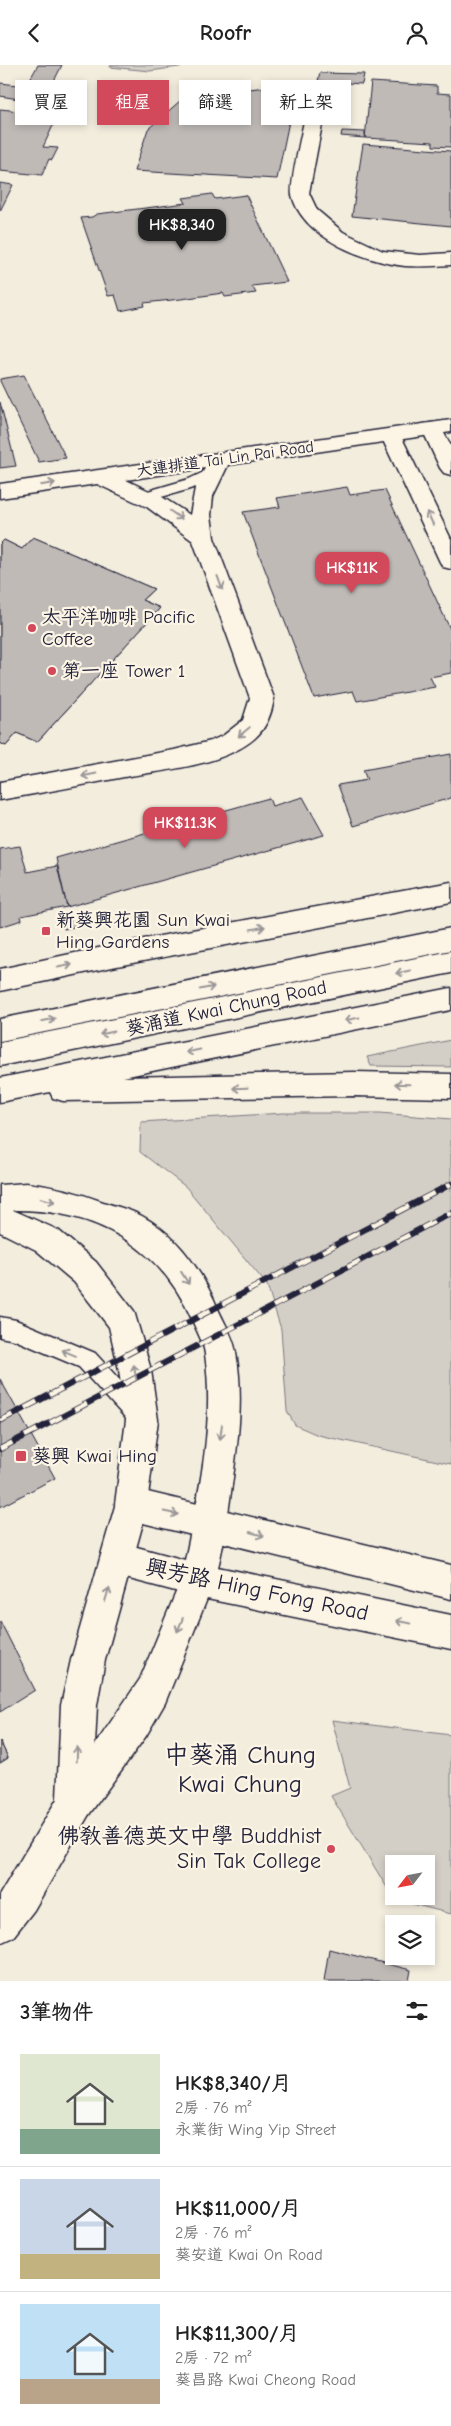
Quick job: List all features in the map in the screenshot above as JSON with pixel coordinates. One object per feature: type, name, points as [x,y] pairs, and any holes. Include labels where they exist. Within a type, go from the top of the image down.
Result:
[{"type":"main road","points":[[313,125],[300,193],[304,206],[313,218],[343,241],[375,256],[412,262],[451,259]]},
{"type":"main road","points":[[442,428],[451,468]]},
{"type":"main road","name":"大連排道 Tai Lin Pai Road","points":[[0,491],[98,477],[216,466],[442,428]]},
{"type":"main road","points":[[391,436],[451,562]]},
{"type":"main road","points":[[0,791],[192,755],[231,742],[244,735],[254,724],[260,714],[262,698],[203,537],[199,517],[205,483],[216,466]]},
{"type":"main road","points":[[98,477],[146,496],[185,521],[203,537]]},
{"type":"main road","points":[[419,898],[451,871]]},
{"type":"main road","points":[[0,980],[126,953],[451,892]]},
{"type":"main road","name":"葵涌道 Kwai Chung Road","points":[[0,1030],[451,939]]},
{"type":"main road","name":"葵涌道 Kwai Chung Road","points":[[0,1055],[451,962]]},
{"type":"main road","name":"葵涌道 Kwai Chung Road","points":[[5,1089],[451,999]]},
{"type":"main road","points":[[5,1089],[152,1091],[396,1083],[451,1086]]},
{"type":"main road","points":[[0,1198],[43,1198],[98,1213],[133,1226],[169,1255],[181,1271],[204,1310],[221,1352],[223,1418],[210,1521],[198,1580],[153,1691],[134,1723],[75,1803],[21,1897],[0,1924]]},
{"type":"main road","points":[[0,1218],[47,1240],[85,1272],[123,1321],[135,1370],[142,1420],[131,1504],[118,1559],[88,1660],[79,1705],[75,1803]]},
{"type":"main road","points":[[131,1504],[210,1521],[397,1571],[451,1582]]},
{"type":"main road","name":"興芳路 Hing Fong Road","points":[[118,1559],[198,1580],[451,1632]]},
{"type":"lane","points":[[146,496],[194,482],[216,466]]},
{"type":"lane","points":[[0,1327],[16,1329],[87,1361],[142,1420]]},
{"type":"shaded area","points":[[111,65],[193,65],[150,71],[110,67]]},
{"type":"shaded area","points":[[451,1040],[451,1067],[371,1066],[367,1057]]},
{"type":"shaded area","points":[[283,1113],[380,1113],[451,1119],[451,1464],[318,1435],[295,1425],[287,1411],[281,1329],[267,1285],[186,1187],[140,1152],[141,1122]]},
{"type":"shaded area","points":[[332,1720],[451,1735],[451,1914],[417,1905],[435,1905],[435,1855],[385,1855],[385,1884],[331,1796],[350,1788]]},
{"type":"building","points":[[38,65],[62,65],[54,80],[29,80]]},
{"type":"building","points":[[320,73],[364,74],[362,84],[351,83],[351,80],[318,80]]},
{"type":"building","points":[[371,82],[437,86],[437,93],[451,94],[451,147],[433,146],[433,142],[365,138]]},
{"type":"building","points":[[0,83],[15,85],[15,98],[0,96]]},
{"type":"building","points":[[261,88],[261,125],[288,125],[277,179],[134,171],[148,129],[153,125],[169,125],[169,111],[179,102],[179,125],[251,125],[251,89]]},
{"type":"building","points":[[0,109],[15,111],[15,125],[53,125],[43,147],[58,148],[52,160],[49,159],[42,175],[0,171]]},
{"type":"building","points":[[342,131],[365,132],[365,138],[341,136]]},
{"type":"building","points":[[363,144],[451,151],[451,226],[352,216]]},
{"type":"building","points":[[0,183],[13,185],[0,211]]},
{"type":"building","points":[[212,194],[215,199],[246,195],[287,282],[252,286],[256,293],[225,297],[223,293],[144,303],[145,306],[120,311],[115,295],[108,296],[81,218],[92,217],[97,214],[186,203],[183,198]]},
{"type":"building","points":[[24,375],[66,458],[39,462],[0,381],[0,379]]},
{"type":"building","points":[[0,402],[16,466],[0,468]]},
{"type":"building","points":[[347,487],[350,495],[385,490],[451,631],[451,673],[430,677],[435,687],[357,701],[353,691],[314,698],[243,512],[280,507],[277,498]]},
{"type":"building","name":"第一座 Tower 1","points":[[33,537],[154,589],[142,600],[160,608],[37,742],[17,733],[6,746],[0,743],[0,544],[4,540],[22,549]]},
{"type":"building","name":"第一座 Tower 1","points":[[33,537],[154,589],[142,600],[160,608],[37,742],[17,733],[6,746],[0,743],[0,544],[4,540],[22,549]]},
{"type":"building","points":[[451,754],[451,798],[353,826],[338,785],[367,780],[363,770]]},
{"type":"building","points":[[303,797],[324,835],[67,907],[56,858],[269,798],[272,806]]},
{"type":"building","points":[[20,846],[27,872],[57,866],[67,907],[21,916],[22,920],[0,927],[0,849]]},
{"type":"building","points":[[87,918],[89,924],[64,929],[62,924]]},
{"type":"building","name":"葵興 Kwai Hing","points":[[0,1379],[55,1478],[0,1507]]},
{"type":"building","points":[[0,1621],[35,1690],[0,1712]]},
{"type":"building","points":[[0,1741],[8,1758],[0,1763]]},
{"type":"building","points":[[0,1741],[8,1758],[0,1763]]},
{"type":"building","points":[[329,1949],[385,1963],[385,1965],[411,1970],[409,1981],[324,1981]]},
{"type":"railway","points":[[0,1421],[451,1184]]},
{"type":"railway","points":[[0,1449],[451,1213]]},
{"type":"place","name":"太平洋咖啡 Pacific Coffee","points":[[32,628]]},
{"type":"place","name":"第一座 Tower 1","points":[[52,671]]},
{"type":"place","name":"新葵興花園 Sun Kwai Hing Gardens","points":[[46,931]]},
{"type":"place","name":"葵興 Kwai Hing","points":[[21,1456]]},
{"type":"place","name":"佛教善德英文中學 Buddhist Sin Tak College","points":[[331,1849]]},
{"type":"district","name":"中葵涌 Chung Kwai Chung","points":[[240,1768]]}]
